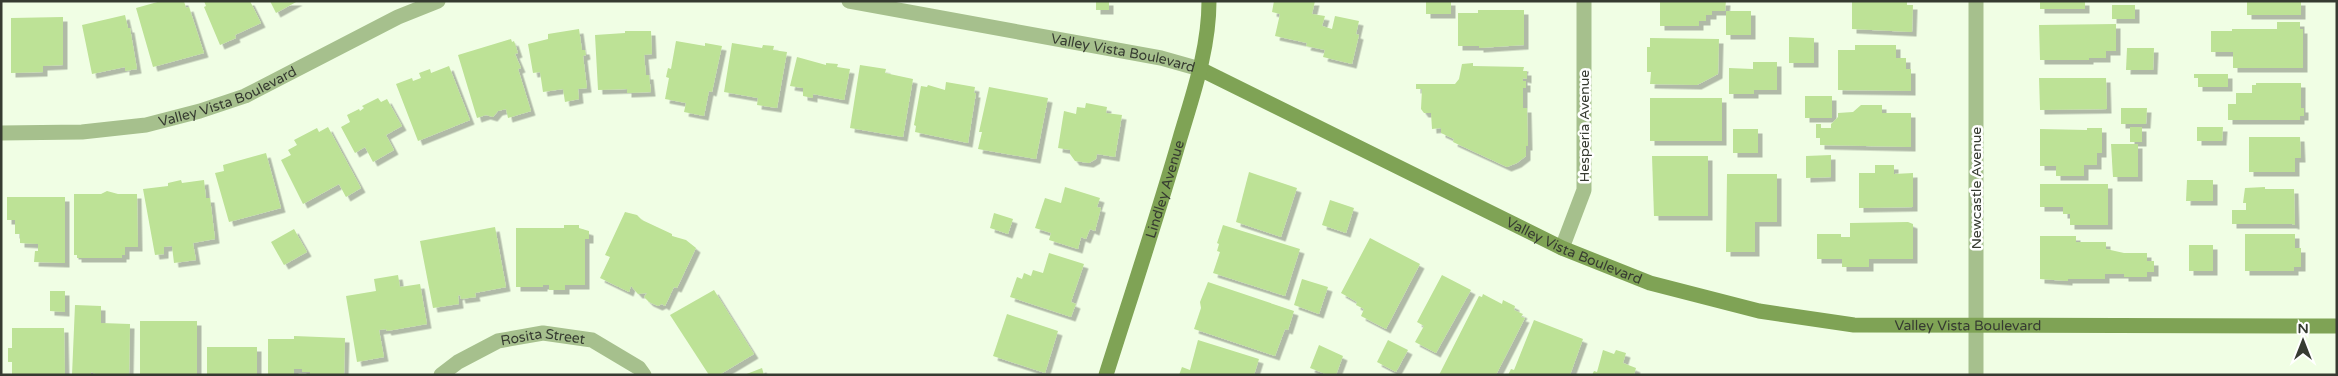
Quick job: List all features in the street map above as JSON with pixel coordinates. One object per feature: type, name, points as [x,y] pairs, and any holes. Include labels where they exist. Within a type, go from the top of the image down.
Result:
[{"type":"street","name":"Valley Vista Boulevard","points":[[1,133],[82,132],[146,125],[200,111],[245,96],[398,17],[438,1]]},
{"type":"street","name":"Valley Vista Boulevard","points":[[849,1],[905,6],[1162,58],[1200,69],[1562,248],[1650,283],[1759,312],[1854,325],[2337,326]]},
{"type":"street","name":"Lindley Avenue","points":[[1106,375],[1162,198],[1200,69],[1208,30],[1209,1]]},
{"type":"street","name":"Hesperia Avenue","points":[[1562,248],[1584,190],[1584,1]]},
{"type":"street","name":"Newcastle Avenue","points":[[1976,1],[1976,375]]},
{"type":"street","name":"Rosita Street","points":[[441,375],[458,362],[498,341],[543,333],[592,340],[639,368],[644,375]]},
{"type":"building","points":[[161,1],[184,1],[186,8],[189,7],[204,53],[153,67],[136,8]]},
{"type":"building","points":[[204,1],[250,1],[261,23],[235,35],[236,38],[220,45],[204,7],[206,6]]},
{"type":"building","points":[[270,1],[298,1],[276,13]]},
{"type":"building","points":[[1096,1],[1109,1],[1109,10],[1096,10]]},
{"type":"building","points":[[1274,1],[1315,1],[1312,14],[1325,16],[1322,26],[1332,29],[1335,16],[1359,21],[1356,34],[1359,35],[1352,64],[1323,57],[1325,50],[1306,46],[1307,43],[1275,36],[1280,14],[1272,12]]},
{"type":"building","points":[[1426,1],[1451,1],[1451,14],[1426,14]]},
{"type":"building","points":[[1660,1],[1726,1],[1725,11],[1712,11],[1712,15],[1706,15],[1706,21],[1699,21],[1699,26],[1660,26]]},
{"type":"building","points":[[1852,1],[1907,1],[1907,5],[1913,5],[1912,32],[1852,29]]},
{"type":"building","points":[[2040,1],[2085,1],[2085,9],[2040,9]]},
{"type":"building","points":[[2247,1],[2301,1],[2301,15],[2247,15]]},
{"type":"building","points":[[2112,5],[2135,5],[2135,19],[2112,19]]},
{"type":"building","points":[[1478,10],[1524,10],[1524,45],[1479,48],[1479,46],[1458,46],[1458,13],[1478,13]]},
{"type":"building","points":[[1726,11],[1751,11],[1751,35],[1726,35]]},
{"type":"building","points":[[125,15],[128,28],[130,28],[137,69],[125,71],[125,67],[92,74],[82,25]]},
{"type":"building","points":[[63,17],[63,65],[43,66],[43,72],[11,73],[11,18]]},
{"type":"building","points":[[2277,22],[2300,22],[2300,29],[2303,29],[2303,68],[2233,68],[2233,52],[2211,52],[2211,31],[2277,29]]},
{"type":"building","points":[[2116,24],[2116,51],[2106,51],[2106,58],[2040,60],[2039,25]]},
{"type":"building","points":[[579,29],[582,50],[585,50],[586,55],[583,56],[587,88],[578,89],[579,99],[565,102],[563,89],[543,92],[540,72],[533,73],[528,44],[548,39],[548,34]]},
{"type":"building","points":[[625,31],[651,31],[652,54],[644,55],[646,75],[649,75],[651,92],[627,93],[627,89],[598,90],[595,35],[625,33]]},
{"type":"building","points":[[1789,37],[1814,38],[1814,63],[1789,63]]},
{"type":"building","points":[[1650,38],[1719,39],[1718,74],[1697,85],[1650,84],[1651,72],[1647,72],[1647,47],[1650,47]]},
{"type":"building","points":[[511,39],[512,42],[514,41],[518,53],[515,54],[521,68],[518,69],[531,111],[508,118],[506,109],[498,111],[493,117],[486,115],[477,118],[458,55]]},
{"type":"building","points":[[676,41],[705,46],[705,43],[722,46],[712,92],[709,91],[704,116],[684,112],[686,103],[665,99],[669,78],[666,77],[668,68],[671,69]]},
{"type":"building","points":[[732,43],[762,48],[763,45],[774,46],[773,50],[787,52],[777,108],[757,105],[758,98],[724,92]]},
{"type":"building","points":[[1855,45],[1896,45],[1896,58],[1906,58],[1906,69],[1911,69],[1911,91],[1838,90],[1838,50],[1855,50]]},
{"type":"building","points":[[2127,48],[2154,48],[2153,70],[2126,70]]},
{"type":"building","points":[[797,57],[826,65],[826,63],[838,64],[837,67],[850,69],[844,100],[813,94],[813,98],[803,96],[803,88],[790,86]]},
{"type":"building","points":[[1753,62],[1777,62],[1777,90],[1754,90],[1754,94],[1729,94],[1729,68],[1753,69]]},
{"type":"building","points":[[1473,63],[1473,66],[1524,67],[1523,71],[1527,71],[1527,79],[1523,78],[1523,81],[1526,81],[1526,88],[1523,88],[1523,108],[1527,108],[1528,146],[1526,146],[1526,156],[1517,163],[1507,167],[1453,142],[1454,139],[1441,133],[1441,128],[1432,129],[1431,113],[1424,113],[1421,109],[1422,89],[1416,89],[1416,84],[1455,84],[1459,79],[1462,64]]},
{"type":"building","points":[[860,65],[886,69],[885,73],[913,79],[903,137],[850,128]]},
{"type":"building","points":[[449,66],[470,120],[418,141],[396,84],[412,78],[413,81],[421,78],[419,73],[430,69],[431,73]]},
{"type":"building","points":[[2194,74],[2228,74],[2228,87],[2198,87],[2198,78],[2194,78]]},
{"type":"building","points":[[2039,78],[2106,78],[2107,109],[2040,110]]},
{"type":"building","points":[[946,82],[975,87],[974,93],[976,93],[968,143],[915,132],[916,126],[914,125],[921,86],[927,87],[928,85],[945,90]]},
{"type":"building","points":[[2256,83],[2301,83],[2301,108],[2304,108],[2304,116],[2300,116],[2300,120],[2228,120],[2228,104],[2236,104],[2236,93],[2252,93],[2252,85],[2256,85]]},
{"type":"building","points":[[989,87],[1048,98],[1036,159],[978,149],[982,132],[979,132]]},
{"type":"building","points":[[1805,96],[1832,96],[1832,118],[1805,118]]},
{"type":"building","points":[[378,98],[381,102],[387,99],[402,126],[386,135],[394,150],[373,162],[365,147],[355,153],[341,127],[350,122],[347,115],[359,109],[360,111],[364,108],[362,106]]},
{"type":"building","points":[[1650,98],[1722,98],[1722,141],[1650,141]]},
{"type":"building","points":[[1086,103],[1107,107],[1106,113],[1122,115],[1115,157],[1097,154],[1096,159],[1089,163],[1075,161],[1070,154],[1070,150],[1058,148],[1064,111],[1076,114],[1077,107],[1085,108]]},
{"type":"building","points":[[1861,105],[1882,105],[1882,113],[1911,113],[1911,147],[1820,145],[1820,138],[1816,138],[1816,124],[1821,124],[1821,128],[1831,128],[1831,124],[1838,117],[1838,113],[1853,112]]},
{"type":"building","points":[[2121,108],[2147,108],[2146,124],[2121,124]]},
{"type":"building","points":[[328,127],[361,188],[346,197],[339,184],[303,204],[281,160],[291,155],[288,150],[297,145],[294,140],[317,128],[319,132]]},
{"type":"building","points":[[2130,127],[2142,127],[2142,142],[2130,142]]},
{"type":"building","points":[[2197,127],[2223,127],[2222,141],[2197,141]]},
{"type":"building","points":[[2087,128],[2102,128],[2102,153],[2097,153],[2097,165],[2084,165],[2084,176],[2056,176],[2056,166],[2040,166],[2040,129],[2087,130]]},
{"type":"building","points":[[1733,129],[1758,129],[1758,153],[1733,153]]},
{"type":"building","points":[[2249,137],[2300,137],[2301,158],[2295,158],[2295,172],[2249,172]]},
{"type":"building","points":[[2111,144],[2138,144],[2138,177],[2113,177]]},
{"type":"building","points":[[266,153],[281,208],[229,222],[215,173],[224,171],[223,165]]},
{"type":"building","points":[[1831,155],[1831,177],[1806,178],[1806,156]]},
{"type":"building","points":[[1652,156],[1708,156],[1708,216],[1654,216]]},
{"type":"building","points":[[1875,165],[1894,165],[1894,174],[1913,173],[1913,207],[1859,208],[1859,173],[1875,173]]},
{"type":"building","points":[[1249,172],[1297,188],[1281,237],[1236,222]]},
{"type":"building","points":[[1727,174],[1777,174],[1777,222],[1755,222],[1755,252],[1726,252]]},
{"type":"building","points":[[181,180],[182,183],[204,180],[206,198],[210,198],[215,239],[193,243],[196,260],[174,263],[172,246],[164,247],[164,254],[155,255],[143,189],[168,186],[168,183]]},
{"type":"building","points":[[2187,180],[2213,180],[2213,201],[2186,201]]},
{"type":"building","points":[[2040,184],[2108,184],[2108,225],[2070,225],[2070,214],[2063,214],[2063,207],[2040,207]]},
{"type":"building","points":[[1065,187],[1100,198],[1097,207],[1101,208],[1095,231],[1090,229],[1086,239],[1081,237],[1078,249],[1049,240],[1051,233],[1035,228],[1045,198],[1061,203]]},
{"type":"building","points":[[2265,187],[2265,189],[2294,189],[2295,225],[2232,224],[2232,210],[2246,210],[2246,203],[2243,203],[2245,188]]},
{"type":"building","points":[[107,191],[118,194],[137,194],[138,247],[125,247],[125,255],[122,255],[122,258],[77,258],[77,255],[74,255],[74,194],[101,194]]},
{"type":"building","points":[[7,197],[65,197],[65,263],[34,262],[35,251],[38,251],[38,244],[20,243],[20,234],[15,234],[15,220],[7,220]]},
{"type":"building","points":[[1330,200],[1354,208],[1346,233],[1322,225]]},
{"type":"building","points":[[625,212],[637,215],[642,220],[672,234],[672,236],[686,240],[696,248],[677,288],[674,287],[665,306],[662,304],[658,306],[649,302],[644,297],[647,293],[638,294],[631,286],[629,292],[600,278],[610,257],[605,255]]},
{"type":"building","points":[[994,213],[1013,219],[1008,234],[990,228]]},
{"type":"building","points":[[1908,222],[1913,224],[1913,259],[1869,259],[1869,267],[1842,267],[1842,259],[1817,259],[1817,234],[1841,234],[1841,237],[1850,237],[1850,223]]},
{"type":"building","points":[[564,225],[579,225],[579,228],[589,231],[589,239],[585,239],[585,285],[565,285],[565,290],[549,290],[549,285],[543,285],[543,287],[516,287],[516,228],[564,228]]},
{"type":"building","points":[[1223,225],[1300,249],[1285,296],[1213,273],[1220,252],[1217,251],[1219,244],[1217,243]]},
{"type":"building","points":[[495,227],[506,287],[475,293],[476,297],[461,299],[460,295],[458,296],[459,304],[433,308],[420,241]]},
{"type":"building","points":[[294,229],[307,252],[284,265],[271,242]]},
{"type":"building","points":[[2245,234],[2295,234],[2295,248],[2301,248],[2301,267],[2294,267],[2294,271],[2245,271]]},
{"type":"building","points":[[2040,236],[2076,236],[2076,242],[2106,242],[2106,249],[2124,253],[2147,253],[2147,261],[2154,261],[2154,272],[2147,272],[2147,277],[2124,277],[2124,274],[2105,274],[2105,279],[2068,279],[2068,281],[2040,279]]},
{"type":"building","points":[[1370,238],[1420,264],[1386,329],[1361,316],[1364,309],[1356,305],[1357,302],[1341,293]]},
{"type":"building","points":[[2189,245],[2213,245],[2213,271],[2189,271]]},
{"type":"building","points":[[1049,253],[1084,264],[1071,302],[1076,304],[1071,317],[1010,297],[1017,277],[1022,279],[1024,273],[1031,276],[1033,270],[1043,273]]},
{"type":"building","points":[[398,275],[400,287],[420,284],[427,324],[387,331],[386,329],[379,330],[384,357],[357,362],[346,296],[376,291],[374,279]]},
{"type":"building","points":[[1442,275],[1471,290],[1436,353],[1415,342],[1424,326],[1417,322]]},
{"type":"building","points":[[1302,279],[1328,287],[1319,314],[1294,305]]},
{"type":"building","points":[[1208,282],[1294,311],[1288,330],[1285,329],[1275,356],[1194,329],[1201,308],[1200,302]]},
{"type":"building","points":[[714,290],[754,354],[719,375],[709,375],[670,315]]},
{"type":"building","points":[[50,291],[65,291],[65,312],[50,311]]},
{"type":"building","points":[[1483,294],[1502,304],[1503,300],[1515,306],[1514,310],[1523,314],[1521,317],[1525,318],[1496,375],[1439,375],[1479,296],[1482,297]]},
{"type":"building","points":[[75,305],[101,306],[101,323],[130,324],[129,375],[98,375],[91,372],[91,375],[72,375]]},
{"type":"building","points":[[1007,314],[1058,331],[1045,373],[993,356]]},
{"type":"building","points":[[1534,320],[1583,339],[1570,375],[1508,375],[1511,369],[1514,370]]},
{"type":"building","points":[[140,321],[197,321],[197,375],[140,375]]},
{"type":"building","points":[[12,328],[64,328],[65,375],[12,375],[12,362],[8,362],[8,348],[12,348]]},
{"type":"building","points":[[294,336],[345,338],[344,375],[310,375],[310,372],[302,372],[302,369],[294,369],[294,375],[268,375],[268,339],[294,339]]},
{"type":"building","points":[[1198,340],[1259,359],[1254,375],[1179,375],[1182,367],[1190,370]]},
{"type":"building","points":[[1388,340],[1408,350],[1396,372],[1377,362]]},
{"type":"building","points":[[1319,345],[1343,356],[1336,375],[1328,375],[1310,368]]},
{"type":"building","points":[[207,347],[257,347],[257,375],[207,375]]},
{"type":"building","points":[[1603,350],[1614,354],[1616,350],[1626,353],[1623,363],[1636,368],[1634,375],[1592,375],[1594,371],[1597,372]]},
{"type":"building","points":[[762,368],[764,375],[744,375]]}]
